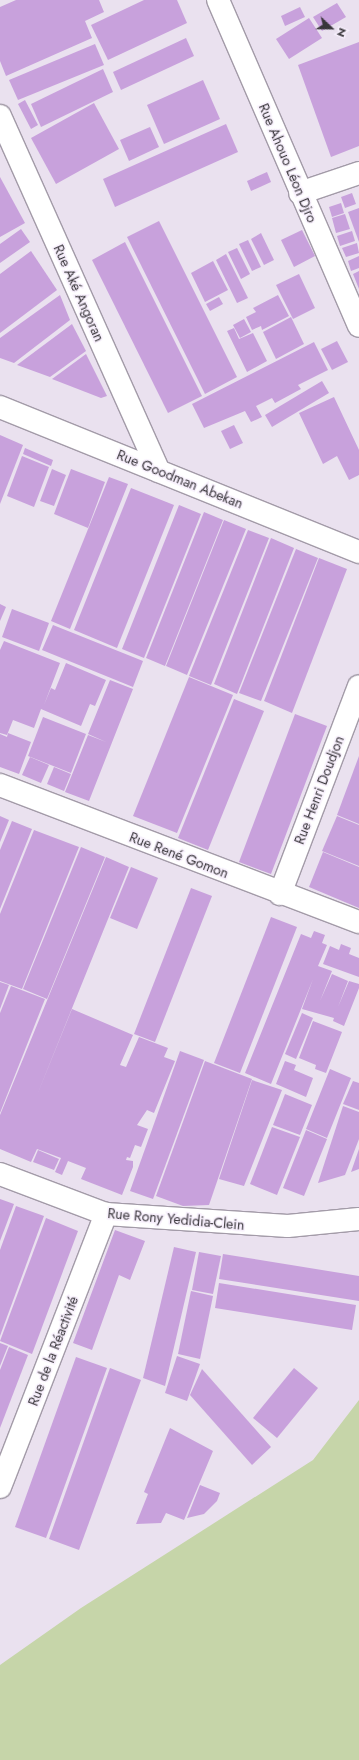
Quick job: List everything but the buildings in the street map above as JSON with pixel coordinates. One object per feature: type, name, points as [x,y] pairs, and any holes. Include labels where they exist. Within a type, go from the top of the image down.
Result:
[{"type":"street","name":"Rue Ahouo Léon Djro","points":[[218,0],[300,193],[359,326]]},
{"type":"street","name":"Rue Aké Angoran","points":[[0,116],[159,471]]},
{"type":"street","points":[[300,193],[359,173]]},
{"type":"street","name":"Rue Goodman Abekan","points":[[0,407],[359,552]]},
{"type":"street","name":"Rue Henri Doudjon","points":[[280,894],[359,686]]},
{"type":"street","name":"Rue René Gomon","points":[[0,785],[280,894],[359,922]]},
{"type":"street","name":"Rue Rony Yedidia-Clein","points":[[0,1174],[106,1214],[288,1226],[359,1218]]},
{"type":"street","name":"Rue de la Réactivité","points":[[0,1487],[106,1214]]},
{"type":"green space","points":[[359,1400],[359,1760],[0,1760],[0,1665],[81,1608],[313,1460]]}]
